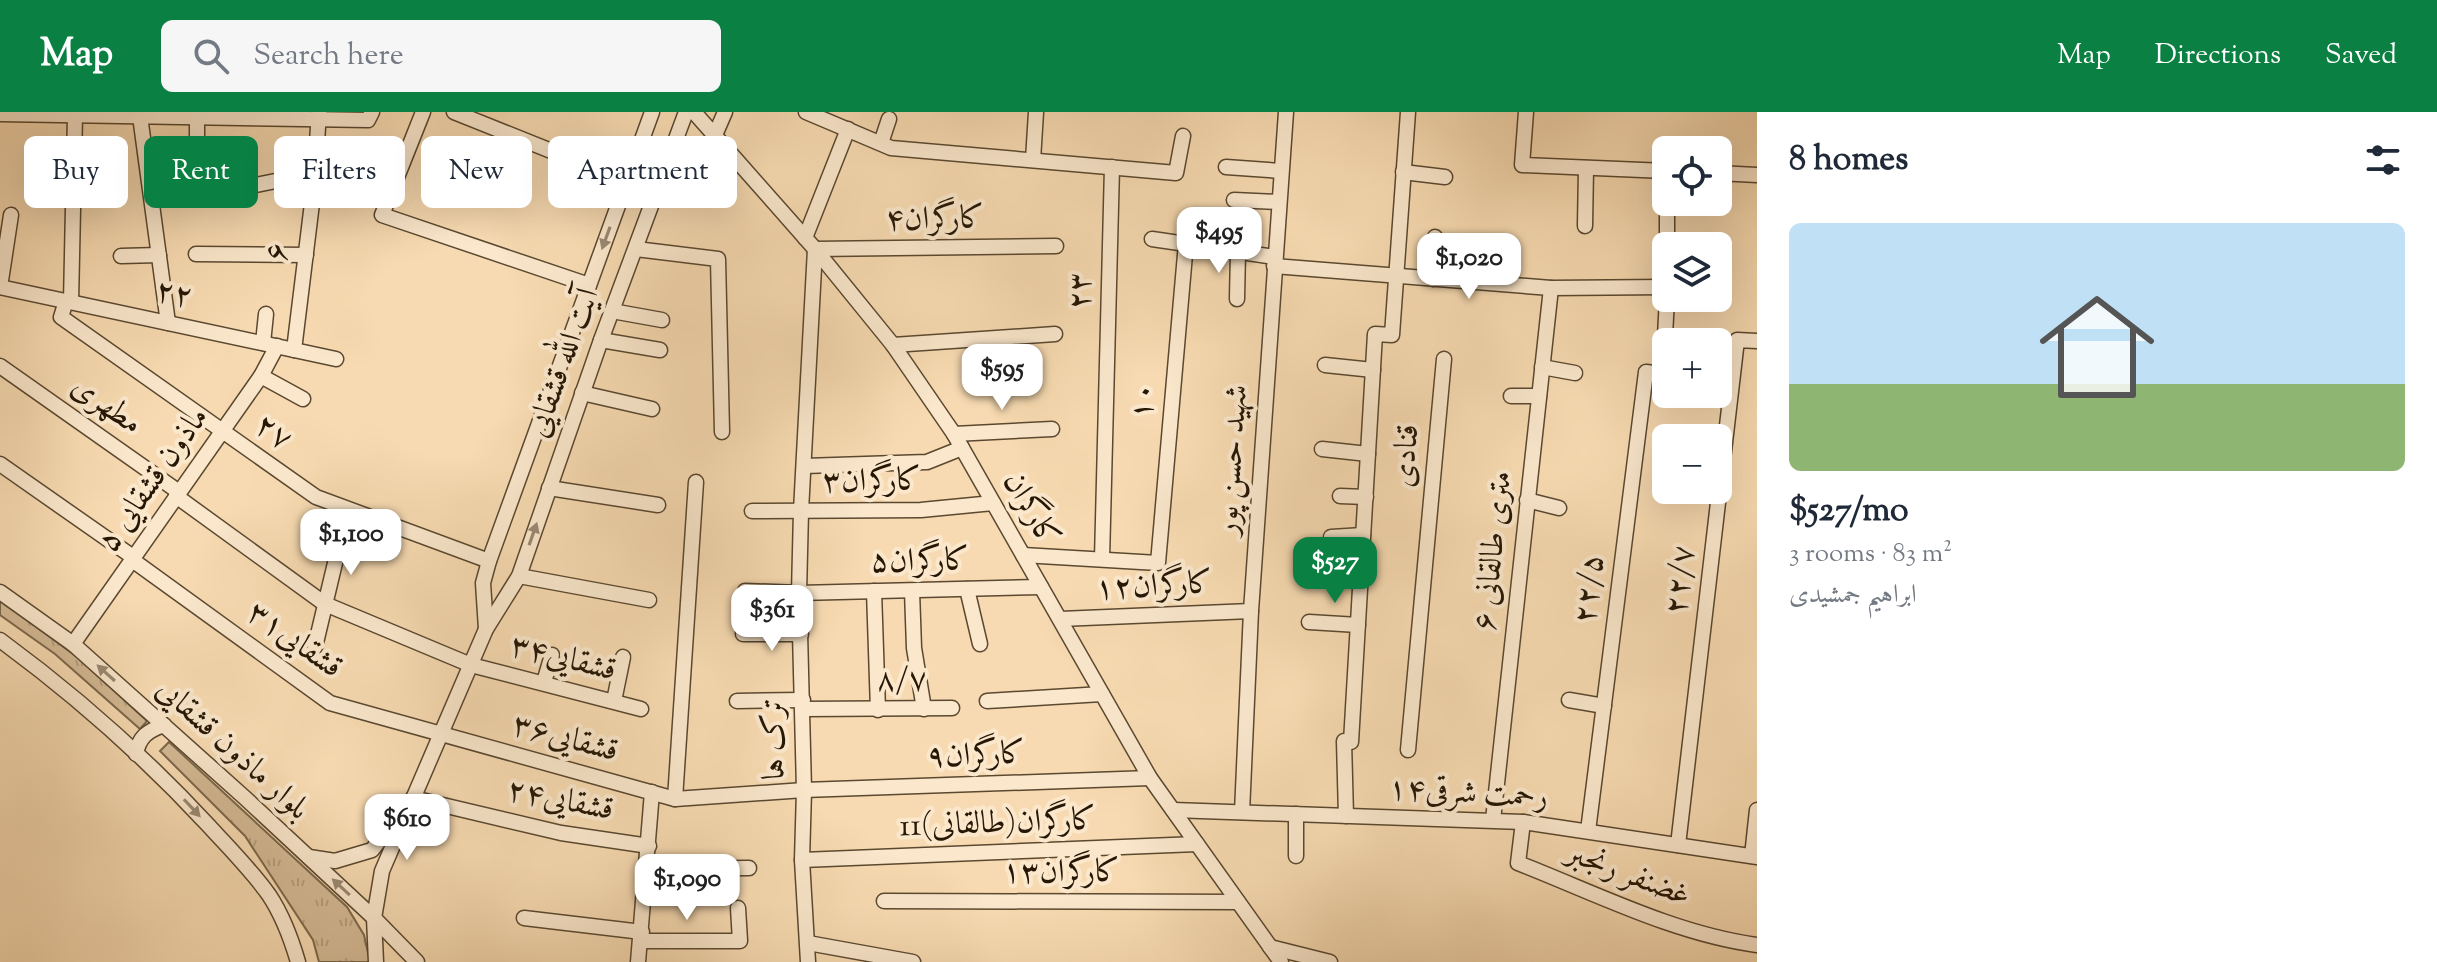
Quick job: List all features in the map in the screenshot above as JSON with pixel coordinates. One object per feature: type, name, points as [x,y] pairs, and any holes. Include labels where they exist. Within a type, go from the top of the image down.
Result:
[{"type":"street","points":[[0,114],[318,115],[368,120],[372,112]]},
{"type":"street","points":[[423,112],[382,215],[589,285]]},
{"type":"street","points":[[454,112],[548,150]]},
{"type":"street","name":"آیت الله قشقایی","points":[[643,136],[652,112]]},
{"type":"street","name":"آیت الله قشقایی","points":[[413,798],[486,629],[519,576],[601,340],[686,112]]},
{"type":"street","name":"کارگران","points":[[694,112],[810,244],[893,345],[954,434],[1150,778],[1281,962]]},
{"type":"street","points":[[715,135],[725,112]]},
{"type":"street","points":[[806,112],[846,122],[891,148],[1176,173],[1183,136]]},
{"type":"street","points":[[1033,160],[1036,112]]},
{"type":"street","name":"شهید حسن پور","points":[[1242,812],[1251,611],[1286,112]]},
{"type":"street","points":[[1346,816],[1348,741],[1375,334],[1392,335],[1408,112]]},
{"type":"street","points":[[1526,112],[1522,165],[1652,170]]},
{"type":"street","points":[[75,115],[75,136]]},
{"type":"street","name":"۶","points":[[317,136],[318,115]]},
{"type":"street","points":[[140,116],[168,323]]},
{"type":"street","points":[[197,117],[197,136]]},
{"type":"street","points":[[881,143],[889,119]]},
{"type":"street","name":"ترک ها","points":[[808,962],[802,860],[804,705],[799,593],[810,244],[846,122]]},
{"type":"street","name":"۲۳","points":[[1102,559],[1112,167]]},
{"type":"street","points":[[1226,167],[1281,171]]},
{"type":"street","points":[[1585,226],[1586,168]]},
{"type":"street","points":[[1403,172],[1445,177]]},
{"type":"street","points":[[1732,174],[1757,175]]},
{"type":"street","points":[[1234,200],[1279,202]]},
{"type":"street","points":[[68,302],[72,208]]},
{"type":"street","name":"۶","points":[[294,350],[311,208]]},
{"type":"street","name":"آیت الله قشقایی","points":[[486,629],[483,583],[489,561],[616,208]]},
{"type":"street","points":[[0,287],[11,215]]},
{"type":"street","points":[[1433,279],[1435,237]]},
{"type":"street","points":[[1152,239],[1238,251],[1275,261],[1396,276],[1551,288],[1652,287]]},
{"type":"street","name":"۱۰","points":[[1102,559],[1158,563],[1186,243]]},
{"type":"street","name":"کارگران۴","points":[[810,244],[1056,246]]},
{"type":"street","points":[[636,249],[718,259],[722,432]]},
{"type":"street","points":[[1237,299],[1238,251]]},
{"type":"street","points":[[196,254],[306,255]]},
{"type":"street","points":[[121,256],[159,255]]},
{"type":"street","name":"۲۲","points":[[0,287],[336,359]]},
{"type":"street","name":"۶ متری طالقانی","points":[[1493,820],[1551,288]]},
{"type":"street","name":"۲۷","points":[[68,302],[61,317],[316,497],[489,561]]},
{"type":"street","points":[[612,311],[662,320]]},
{"type":"street","name":"۲۲/۵","points":[[1588,831],[1646,372],[1663,374],[1666,312]]},
{"type":"street","points":[[266,314],[270,345]]},
{"type":"street","points":[[893,345],[1055,334]]},
{"type":"street","points":[[601,340],[660,350]]},
{"type":"street","name":"۲۲/۷","points":[[1678,845],[1737,340],[1757,341]]},
{"type":"street","name":"ماذون قشقایی ۵","points":[[73,644],[261,376],[270,345]]},
{"type":"street","name":"قنادی","points":[[1408,750],[1444,359]]},
{"type":"street","points":[[1325,365],[1373,370]]},
{"type":"street","name":"مطهری","points":[[0,366],[325,604]]},
{"type":"street","points":[[1542,367],[1575,373]]},
{"type":"street","points":[[261,376],[303,399]]},
{"type":"street","points":[[582,393],[652,409]]},
{"type":"street","points":[[1511,396],[1539,396]]},
{"type":"street","points":[[954,434],[1052,429]]},
{"type":"street","points":[[804,466],[927,462],[962,448]]},
{"type":"street","points":[[1322,449],[1368,454]]},
{"type":"street","name":"۳۱قشقایی","points":[[0,464],[330,703],[441,734]]},
{"type":"street","points":[[675,799],[696,482]]},
{"type":"street","points":[[549,488],[658,505]]},
{"type":"street","points":[[1340,496],[1366,497]]},
{"type":"street","points":[[1527,500],[1559,508]]},
{"type":"street","name":"کارگران۳","points":[[752,511],[921,510],[993,503]]},
{"type":"street","points":[[1331,537],[1363,535]]},
{"type":"street","points":[[315,647],[340,542]]},
{"type":"street","points":[[1023,555],[1102,559]]},
{"type":"street","points":[[519,576],[649,600]]},
{"type":"street","name":"کارگران۵","points":[[745,591],[799,593],[1041,587]]},
{"type":"street","points":[[967,589],[980,644]]},
{"type":"street","points":[[874,591],[878,710]]},
{"type":"street","points":[[912,591],[914,648],[924,709]]},
{"type":"street","name":"بلوار ماذون قشقایی","points":[[0,592],[73,644],[307,856],[417,962]]},
{"type":"street","name":"قشقایی۳۴","points":[[325,604],[471,665],[641,709]]},
{"type":"street","name":"۱۲کارگران","points":[[1060,619],[1251,611]]},
{"type":"street","points":[[1309,622],[1358,625]]},
{"type":"street","points":[[743,634],[801,634]]},
{"type":"street","points":[[0,640],[51,677],[183,799],[268,895],[288,929],[298,962]]},
{"type":"street","points":[[544,682],[552,655]]},
{"type":"street","points":[[614,701],[623,657]]},
{"type":"street","points":[[987,701],[1102,694]]},
{"type":"street","points":[[1569,700],[1604,706]]},
{"type":"street","name":"۸/۷","points":[[737,701],[878,710],[952,708]]},
{"type":"street","points":[[136,754],[144,734],[164,725]]},
{"type":"street","name":"قشقایی۳۶","points":[[441,734],[675,799]]},
{"type":"street","name":"کارگران۹","points":[[675,799],[804,790],[1150,778]]},
{"type":"street","points":[[638,962],[652,792]]},
{"type":"street","points":[[307,856],[335,861],[372,850],[413,798]]},
{"type":"street","points":[[376,962],[374,918],[382,871],[413,798]]},
{"type":"street","name":"قشقایی۲۴","points":[[413,798],[561,833],[649,846]]},
{"type":"street","name":"۱۴رحمت شرقی","points":[[1173,810],[1523,822],[1755,856]]},
{"type":"street","points":[[1755,856],[1757,810]]},
{"type":"street","points":[[1296,814],[1296,856]]},
{"type":"street","name":"غضنفر رنجبر","points":[[1523,822],[1518,863],[1649,915],[1757,945]]},
{"type":"street","name":"11کارگران(طالقانی)","points":[[802,860],[1197,844]]},
{"type":"street","points":[[647,869],[749,868]]},
{"type":"street","name":"کارگران۱۳","points":[[884,901],[1238,902]]},
{"type":"street","points":[[524,918],[642,937],[740,941],[738,908]]},
{"type":"street","points":[[808,943],[913,962]]},
{"type":"street","points":[[1270,947],[1330,962]]},
{"type":"green space","points":[[0,600],[77,657],[147,721],[140,729],[55,654],[0,615]]},
{"type":"green space","points":[[169,742],[347,907],[364,935],[370,962],[319,962],[313,940],[245,836],[160,751]]}]
